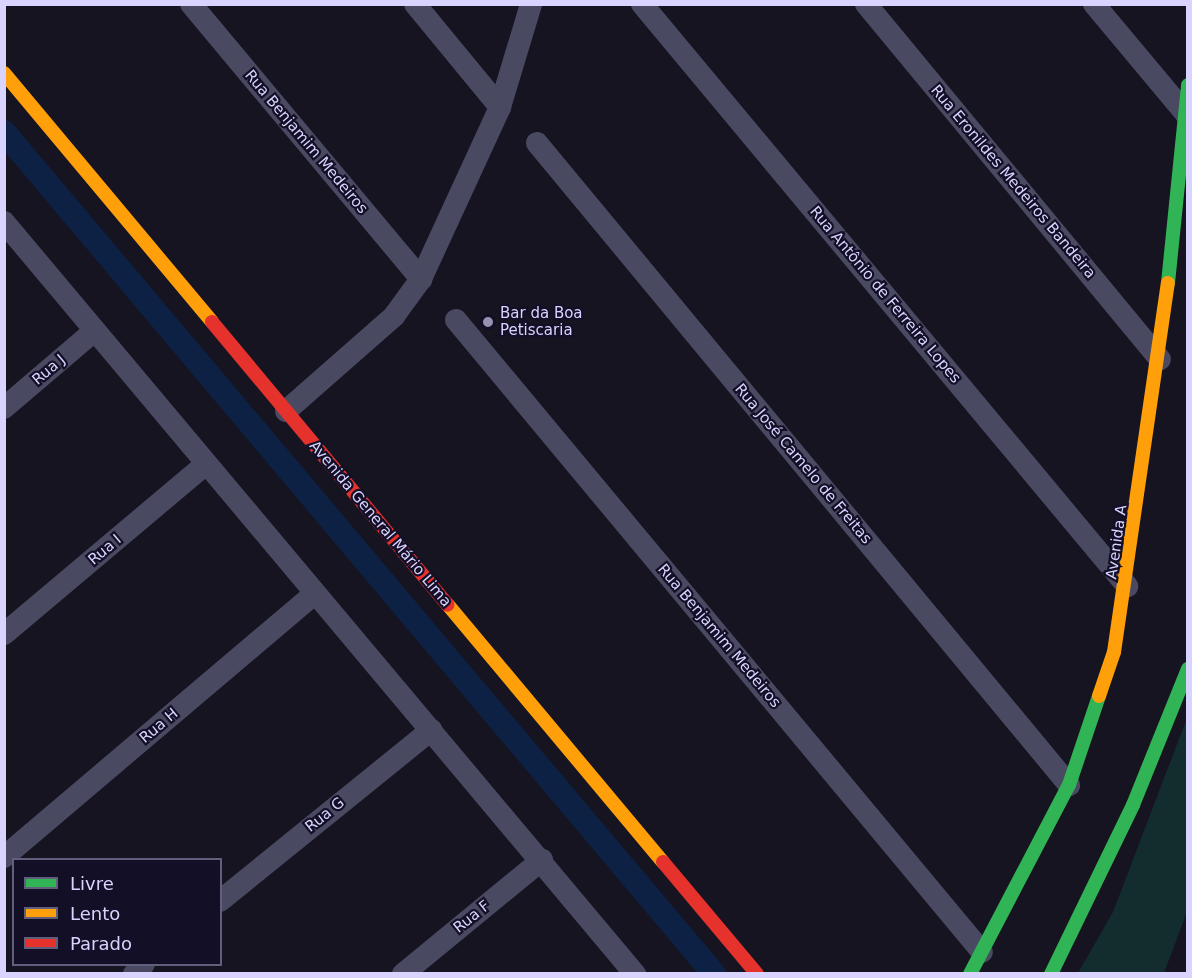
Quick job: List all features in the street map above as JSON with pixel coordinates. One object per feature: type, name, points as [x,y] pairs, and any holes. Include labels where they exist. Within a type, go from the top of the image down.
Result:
[{"type":"street","name":"Rua Benjamim Medeiros","points":[[191,4],[421,279]]},
{"type":"street","points":[[416,4],[500,107]]},
{"type":"street","points":[[286,411],[394,316],[421,279],[500,107],[531,4]]},
{"type":"street","name":"Rua Antônio de Ferreira Lopes","points":[[642,4],[1127,586]]},
{"type":"street","name":"Rua Eronildes Medeiros Bandeira","points":[[866,4],[1160,360]]},
{"type":"street","points":[[1094,4],[1186,114]]},
{"type":"street","name":"Avenida General Mário Lima","points":[[4,73],[757,974]]},
{"type":"street","name":"Avenida A","points":[[970,974],[1069,785],[1101,700],[1127,586],[1160,360],[1188,85]]},
{"type":"street","name":"Rua José Camelo de Freitas","points":[[537,143],[1069,785]]},
{"type":"street","points":[[4,222],[313,595],[542,860],[635,974]]},
{"type":"street","name":"Rua Benjamim Medeiros","points":[[456,320],[982,952]]},
{"type":"street","name":"Rua J","points":[[4,408],[94,332]]},
{"type":"street","name":"Rua I","points":[[4,634],[205,465]]},
{"type":"street","name":"Rua H","points":[[4,857],[313,595]]},
{"type":"street","points":[[1051,974],[1129,816],[1188,669]]},
{"type":"street","name":"Rua G","points":[[222,899],[431,730]]},
{"type":"street","name":"Rua F","points":[[403,974],[542,860]]},
{"type":"green space","points":[[1187,718],[1187,912],[1164,973],[1078,973],[1113,912]]},
{"type":"waterway","points":[[4,132],[714,974]]},
{"type":"traffic: fast","points":[[1168,283],[1188,85]]},
{"type":"traffic: fast","points":[[1051,974],[1133,805],[1188,669]]},
{"type":"traffic: fast","points":[[970,974],[1069,785],[1099,696]]},
{"type":"traffic: slow","points":[[4,73],[212,322]]},
{"type":"traffic: slow","points":[[1099,696],[1114,652],[1168,283]]},
{"type":"traffic: slow","points":[[448,605],[663,862]]},
{"type":"traffic: jam","points":[[212,322],[448,605]]},
{"type":"traffic: jam","points":[[663,862],[757,974]]},
{"type":"place","name":"Bar da Boa Petiscaria","points":[[488,322]]}]
